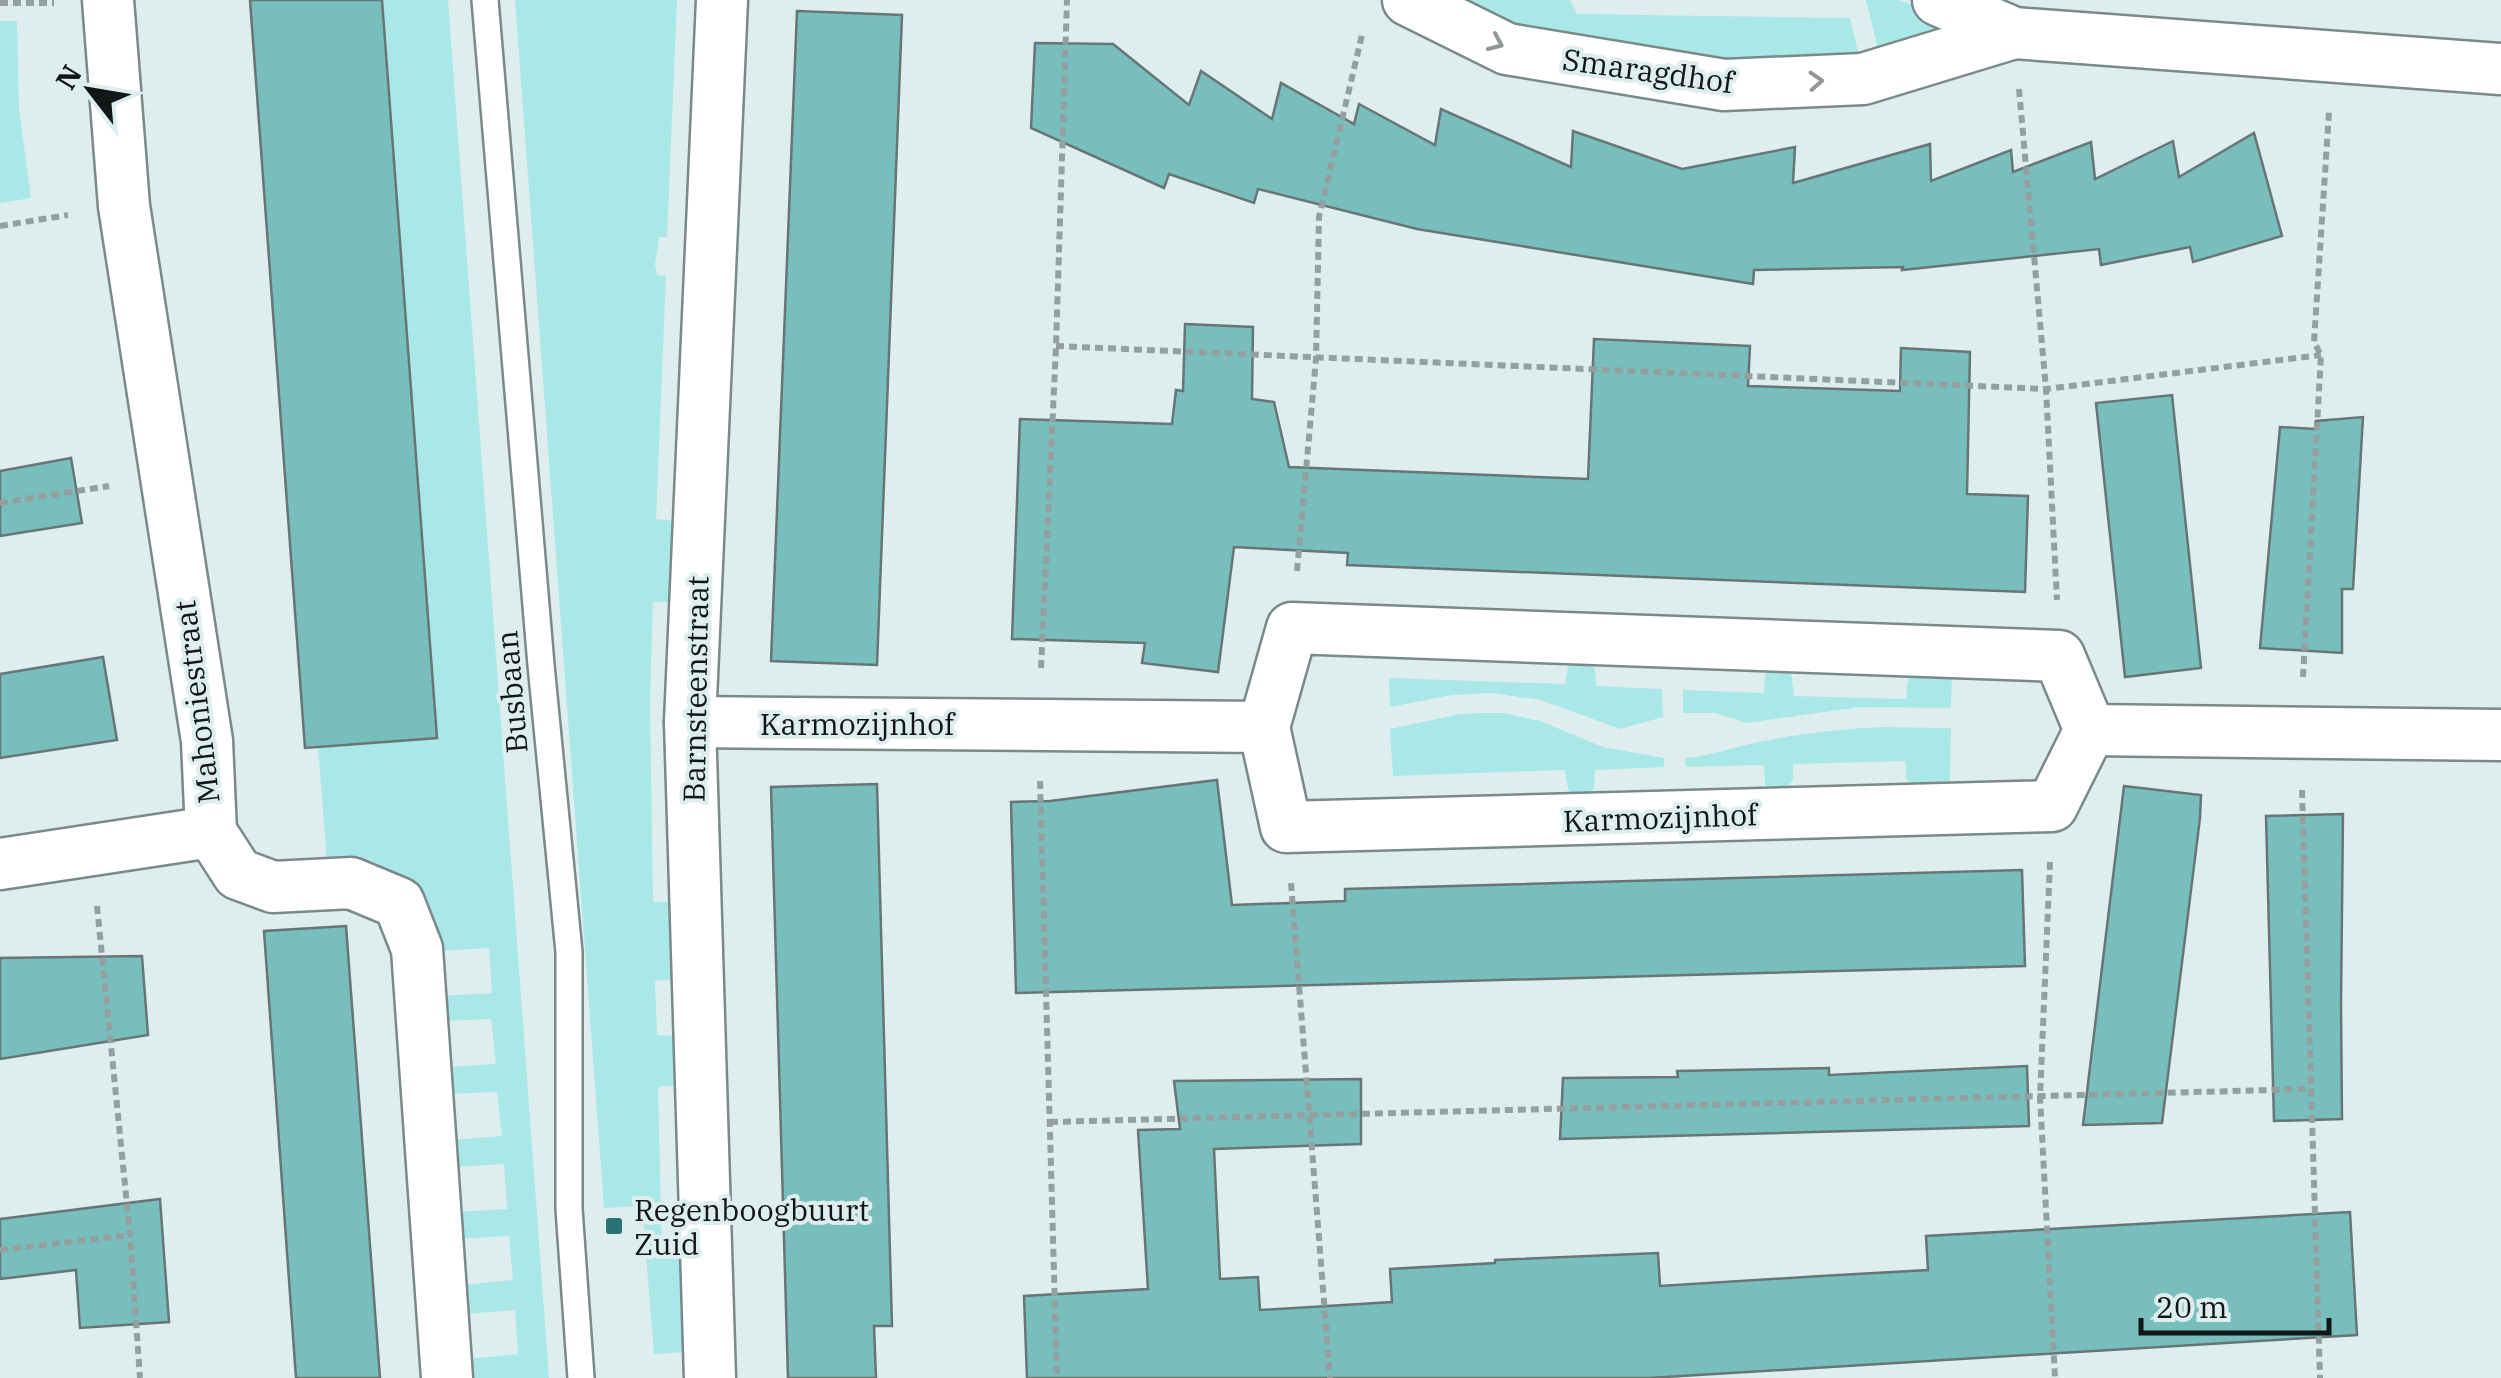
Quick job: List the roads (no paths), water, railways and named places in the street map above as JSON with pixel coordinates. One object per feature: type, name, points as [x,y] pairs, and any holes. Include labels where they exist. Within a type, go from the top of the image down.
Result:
[{"type":"street","name":"Mahoniestraat","points":[[108,0],[124,206],[207,741],[210,832],[238,874],[273,887],[351,883],[399,904],[417,949],[447,1378]]},
{"type":"street","name":"Barnsteenstraat","points":[[710,1378],[690,722],[722,0]]},
{"type":"street","name":"Smaragdhof","points":[[1938,0],[2014,33],[2501,69]]},
{"type":"street","name":"Smaragdhof","points":[[1387,9],[1507,49],[1724,85],[1863,79],[2014,33]]},
{"type":"street","points":[[1264,727],[1292,628],[2059,656],[2090,730],[2501,735]]},
{"type":"street","name":"Karmozijnhof","points":[[690,722],[1264,727],[1286,827],[2052,806],[2090,730]]},
{"type":"street","points":[[0,864],[210,832]]},
{"type":"lane","name":"Busbaan","points":[[485,0],[569,952],[569,1209],[581,1378]]},
{"type":"place","name":"Regenboogbuurt Zuid","points":[[614,1226]]}]
